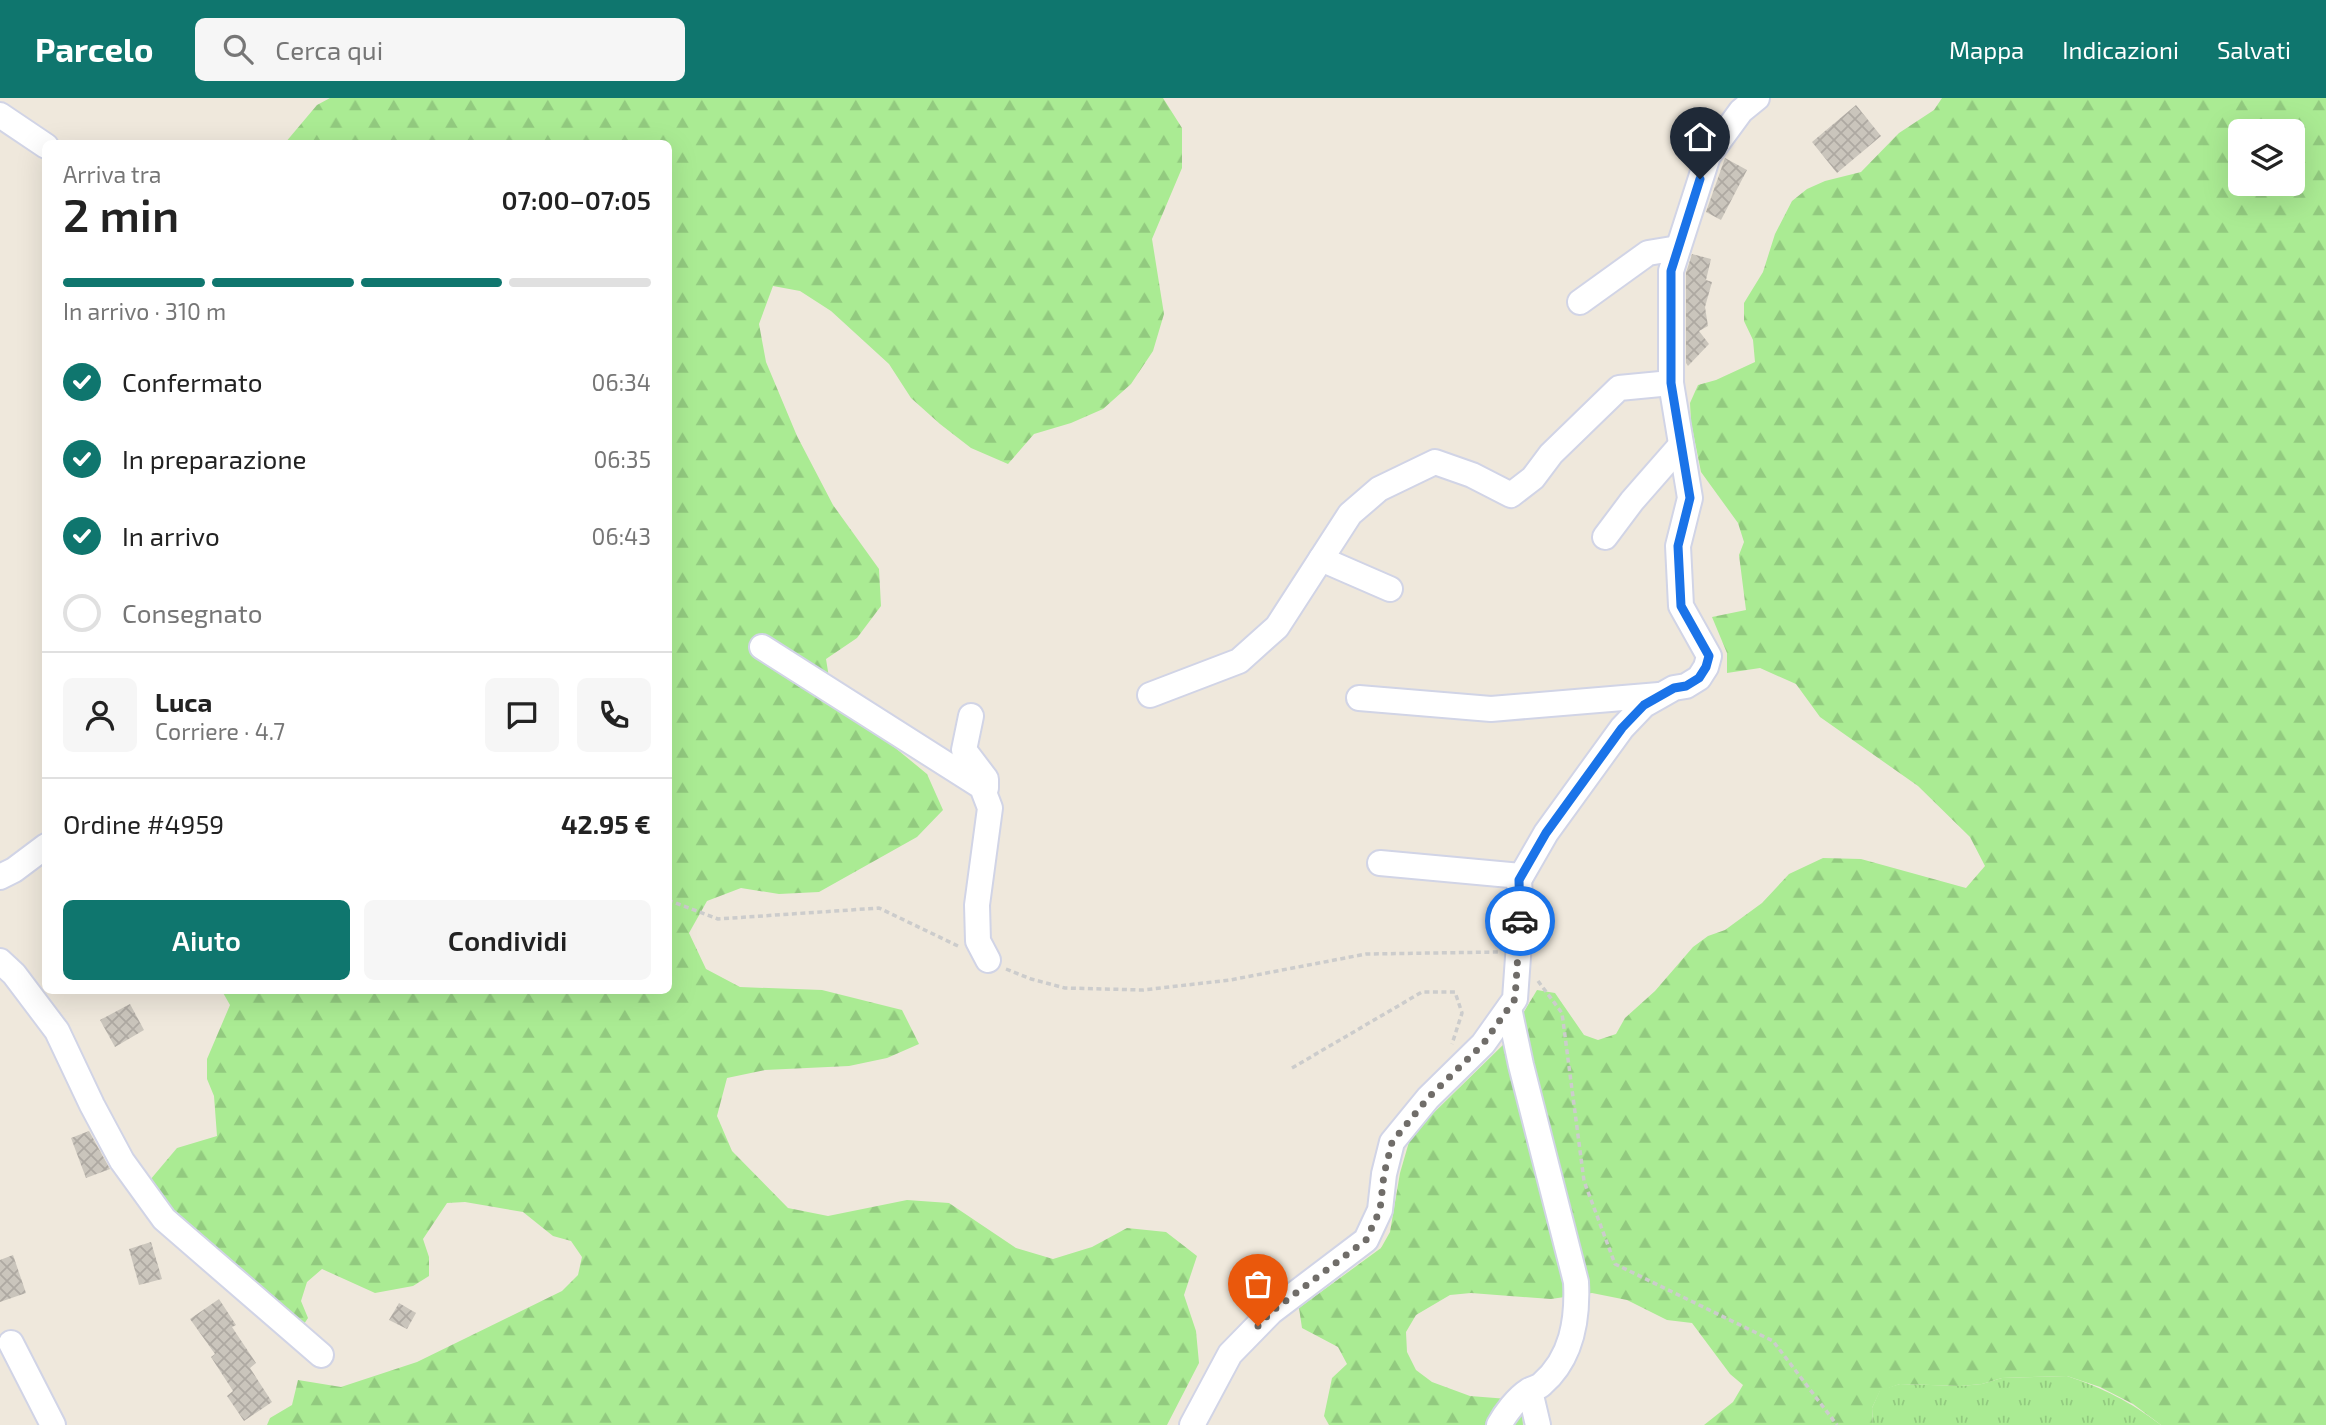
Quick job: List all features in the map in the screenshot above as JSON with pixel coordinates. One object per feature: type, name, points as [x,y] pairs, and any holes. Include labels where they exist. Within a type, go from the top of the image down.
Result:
[{"type":"street","points":[[1192,1425],[1230,1354],[1271,1312],[1366,1240],[1380,1210],[1384,1174],[1392,1142],[1428,1098],[1483,1044],[1515,999],[1521,915],[1519,880],[1546,833],[1622,728],[1644,705],[1674,688],[1686,686],[1699,678],[1706,667],[1709,656],[1681,606],[1678,546],[1690,498],[1671,383],[1671,271],[1708,156],[1741,111],[1757,98]]},
{"type":"street","points":[[0,115],[42,143]]},
{"type":"street","points":[[1580,302],[1648,253],[1678,248]]},
{"type":"street","points":[[1150,695],[1239,661],[1277,627],[1350,514],[1379,489],[1435,462],[1472,475],[1511,495],[1533,478],[1551,454],[1619,388],[1671,383]]},
{"type":"street","points":[[1605,537],[1632,501],[1681,445]]},
{"type":"street","points":[[1321,559],[1390,589]]},
{"type":"street","points":[[762,647],[982,787],[990,808],[977,905],[978,941],[988,960]]},
{"type":"street","points":[[1359,698],[1492,709],[1660,695]]},
{"type":"street","points":[[971,716],[964,750],[986,779],[986,799]]},
{"type":"street","points":[[0,877],[42,849]]},
{"type":"street","points":[[1380,863],[1521,876]]},
{"type":"street","points":[[0,961],[15,974],[57,1031],[122,1161],[164,1219],[321,1355]]},
{"type":"street","points":[[1499,1425],[1526,1392],[1541,1386],[1568,1351],[1577,1312],[1576,1282],[1509,1008]]},
{"type":"street","points":[[11,1342],[53,1425]]},
{"type":"street","points":[[1530,1391],[1538,1425]]},
{"type":"path","points":[[672,902],[718,919],[879,908],[1031,979],[1065,988],[1143,990],[1230,980],[1366,954],[1517,952],[1562,1013],[1584,1181],[1615,1264],[1773,1341],[1837,1425]]},
{"type":"path","points":[[1292,1068],[1422,992],[1455,992],[1462,1013],[1451,1045]]},
{"type":"green space","points":[[330,98],[1163,98],[1182,128],[1182,168],[1152,239],[1164,314],[1153,351],[1131,384],[1103,409],[1071,423],[1034,434],[1008,464],[971,448],[940,424],[911,398],[889,364],[831,311],[800,291],[773,286],[759,324],[766,362],[797,436],[833,505],[879,569],[881,606],[857,638],[826,659],[832,696],[927,774],[943,810],[917,837],[819,892],[779,894],[741,888],[707,901],[689,933],[706,969],[740,987],[822,990],[902,1010],[919,1044],[887,1058],[849,1066],[765,1070],[727,1078],[717,1116],[732,1151],[788,1208],[828,1216],[907,1200],[949,1203],[1016,1248],[1053,1259],[1092,1247],[1127,1228],[1166,1232],[1197,1256],[1184,1295],[1196,1331],[1199,1363],[1167,1425],[267,1425],[270,1418],[292,1405],[298,1380],[341,1387],[417,1362],[562,1291],[578,1275],[582,1257],[571,1241],[553,1236],[523,1212],[465,1202],[447,1203],[423,1239],[429,1257],[429,1276],[413,1286],[375,1293],[322,1269],[307,1282],[301,1301],[308,1318],[302,1327],[192,1238],[150,1180],[177,1148],[217,1136],[214,1096],[207,1079],[207,1059],[230,1005],[224,994],[672,994],[672,140],[288,140],[317,105]]},
{"type":"green space","points":[[1942,98],[2326,98],[2326,1425],[2161,1425],[2133,1404],[2100,1387],[2067,1376],[2002,1378],[1961,1386],[1900,1384],[1880,1391],[1872,1408],[1873,1425],[1704,1425],[1733,1402],[1743,1385],[1730,1374],[1692,1323],[1667,1320],[1627,1300],[1592,1293],[1551,1299],[1471,1293],[1450,1295],[1416,1315],[1406,1332],[1407,1352],[1416,1370],[1432,1382],[1470,1396],[1508,1399],[1522,1412],[1523,1425],[1329,1425],[1324,1416],[1332,1378],[1347,1364],[1338,1347],[1302,1328],[1299,1308],[1381,1248],[1390,1232],[1400,1173],[1411,1135],[1506,1042],[1537,990],[1555,993],[1584,1035],[1598,1040],[1616,1034],[1625,1018],[1655,991],[1693,947],[1708,936],[1725,930],[1762,903],[1789,874],[1823,858],[1861,859],[1966,888],[1985,866],[1970,837],[1918,786],[1820,717],[1796,684],[1760,668],[1727,673],[1727,653],[1712,617],[1746,610],[1739,555],[1744,542],[1738,523],[1701,472],[1690,403],[1698,385],[1755,362],[1753,340],[1744,321],[1744,303],[1763,272],[1775,234],[1792,201],[1807,189],[1825,181],[1861,172],[1899,133],[1934,110]]},
{"type":"green space","points":[[2067,1376],[2116,1396],[2161,1425],[1873,1425],[1872,1408],[1880,1390],[1900,1384],[1961,1386],[2002,1378]]},
{"type":"building","points":[[1856,105],[1881,136],[1837,173],[1812,142]]},
{"type":"building","points":[[1725,158],[1747,170],[1721,220],[1706,212]]},
{"type":"building","points":[[1692,254],[1711,259],[1706,280],[1712,282],[1705,307],[1708,326],[1699,331],[1709,344],[1688,366],[1686,273]]},
{"type":"building","points":[[130,1004],[144,1030],[115,1047],[100,1020]]},
{"type":"building","points":[[89,1131],[110,1169],[86,1178],[71,1138]]},
{"type":"building","points":[[151,1242],[162,1279],[139,1285],[129,1249]]},
{"type":"building","points":[[13,1255],[26,1293],[0,1302],[0,1260]]},
{"type":"building","points":[[219,1299],[236,1325],[232,1327],[256,1363],[250,1368],[272,1402],[244,1421],[227,1396],[233,1391],[211,1357],[215,1354],[190,1319]]},
{"type":"building","points":[[399,1303],[416,1313],[407,1329],[389,1320]]},
{"type":"way so far","points":[[1258,1326],[1271,1312],[1366,1240],[1380,1210],[1384,1174],[1392,1142],[1428,1098],[1483,1044],[1515,999],[1520,921]]},
{"type":"route","points":[[1520,921],[1519,880],[1546,833],[1622,728],[1644,705],[1699,678],[1709,656],[1681,606],[1678,546],[1690,498],[1671,383],[1671,271],[1700,179]]}]
